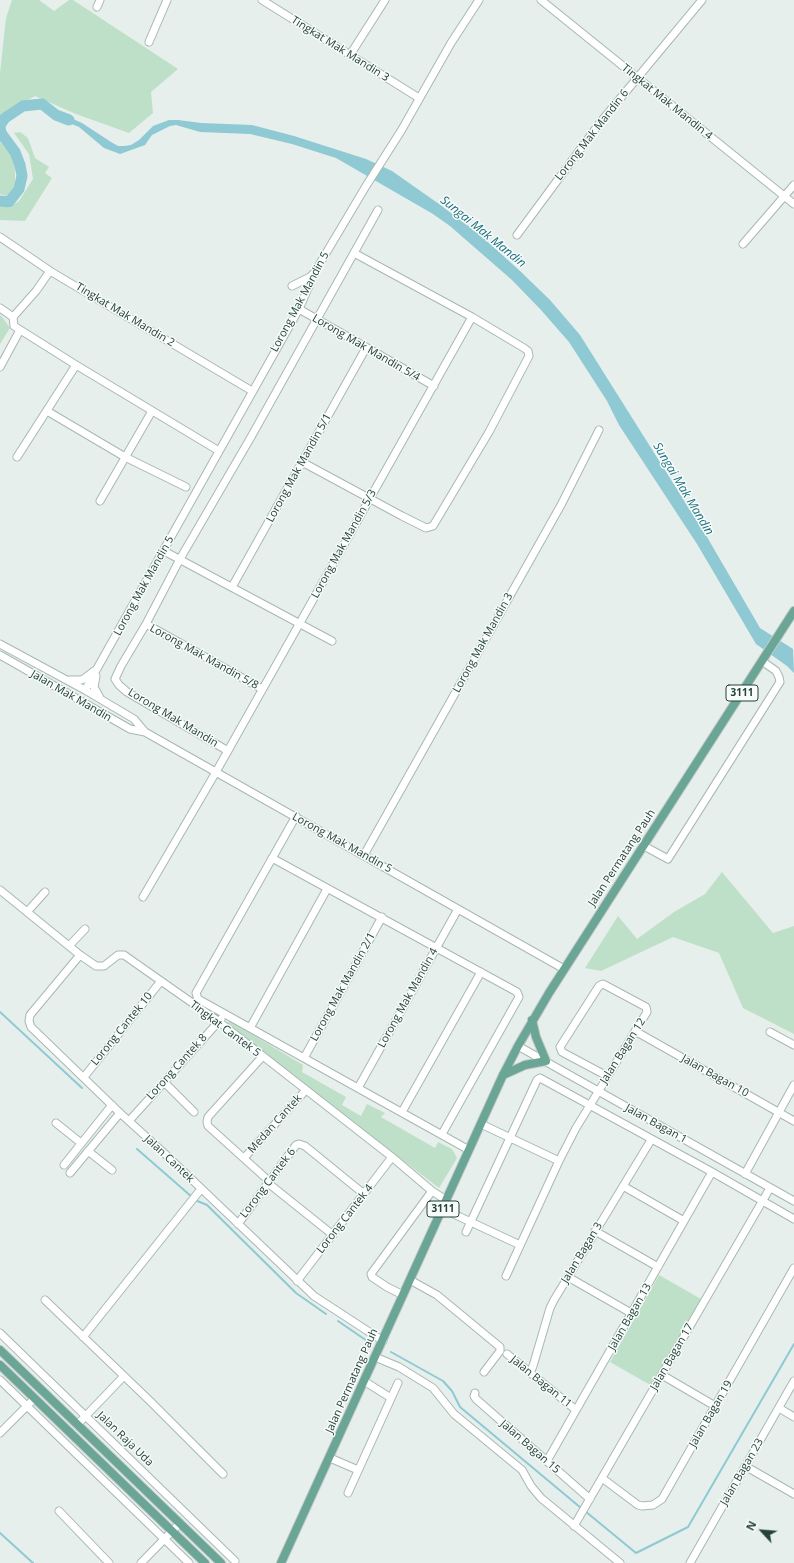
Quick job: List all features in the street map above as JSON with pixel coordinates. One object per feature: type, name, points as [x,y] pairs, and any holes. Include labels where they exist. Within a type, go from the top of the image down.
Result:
[{"type":"main road","name":"Jalan Permatang Pauh","points":[[281,1562],[330,1458],[503,1075],[532,1020],[794,611]]},
{"type":"main road","points":[[503,1075],[525,1065],[546,1061],[536,1037],[532,1020]]},
{"type":"main road","name":"Jalan Raja Uda","points":[[0,1350],[76,1425],[221,1563]]},
{"type":"main road","points":[[0,1364],[34,1399],[205,1563]]},
{"type":"street","points":[[149,42],[167,0]]},
{"type":"street","name":"Tingkat Mak Mandin 3","points":[[262,0],[419,98]]},
{"type":"street","points":[[350,55],[385,0]]},
{"type":"street","name":"Lorong Mak Mandin 5","points":[[479,0],[316,270],[298,309],[85,690],[134,718],[145,732],[364,854],[564,969]]},
{"type":"street","name":"Tingkat Mak Mandin 4","points":[[541,0],[794,204]]},
{"type":"street","name":"Lorong Mak Mandin 6","points":[[517,235],[572,159],[702,0]]},
{"type":"street","points":[[743,244],[794,185]]},
{"type":"street","points":[[146,624],[180,559],[378,210]]},
{"type":"street","name":"Tingkat Mak Mandin 2","points":[[0,237],[50,271],[252,391]]},
{"type":"street","points":[[302,462],[426,528],[433,526],[489,432],[529,356],[528,351],[524,348],[472,317],[354,253]]},
{"type":"street","points":[[292,286],[310,277],[316,270]]},
{"type":"street","points":[[50,271],[36,291],[13,317],[14,326],[219,451]]},
{"type":"street","points":[[0,308],[13,317]]},
{"type":"street","name":"Lorong Mak Mandin 5/4","points":[[298,309],[434,386]]},
{"type":"street","name":"Lorong Mak Mandin 5/3","points":[[216,772],[472,317]]},
{"type":"street","points":[[1,363],[20,330]]},
{"type":"street","name":"Lorong Mak Mandin 5/1","points":[[232,587],[366,348]]},
{"type":"street","points":[[17,457],[76,365]]},
{"type":"street","points":[[47,411],[125,457],[186,487]]},
{"type":"street","points":[[100,501],[152,411]]},
{"type":"street","name":"Lorong Mak Mandin 3","points":[[364,854],[561,505],[599,430]]},
{"type":"street","points":[[164,551],[332,641]]},
{"type":"street","name":"Lorong Mak Mandin","points":[[146,624],[117,673],[116,679],[118,685],[127,692],[228,751]]},
{"type":"street","name":"Lorong Mak Mandin 5/8","points":[[146,624],[262,689]]},
{"type":"street","name":"Jalan Mak Mandin","points":[[0,644],[85,690]]},
{"type":"street","name":"Jalan Mak Mandin","points":[[0,655],[130,729],[145,732]]},
{"type":"street","points":[[644,846],[668,859],[780,682],[776,671],[762,661]]},
{"type":"street","points":[[65,680],[82,680],[88,676],[101,662]]},
{"type":"street","points":[[101,662],[94,681],[94,687],[101,699]]},
{"type":"street","points":[[62,689],[77,693],[85,690],[87,698],[95,710]]},
{"type":"street","points":[[143,897],[216,772]]},
{"type":"street","points":[[296,816],[196,993],[198,999],[469,1150]]},
{"type":"street","points":[[272,858],[517,992],[519,997],[442,1134]]},
{"type":"street","points":[[250,1028],[327,889]]},
{"type":"street","name":"Tingkat Cantek 5","points":[[0,890],[80,955],[96,966],[104,966],[118,955],[124,955],[218,1021],[262,1057],[392,1157],[432,1191],[446,1200]]},
{"type":"street","points":[[27,912],[45,892]]},
{"type":"street","name":"Lorong Mak Mandin 4","points":[[358,1088],[458,909]]},
{"type":"street","name":"Lorong Mak Mandin 2/1","points":[[304,1058],[382,917]]},
{"type":"street","points":[[69,946],[85,929]]},
{"type":"street","name":"Jalan Cantek","points":[[80,955],[30,1016],[29,1021],[31,1027],[84,1077],[199,1191],[238,1224],[297,1281],[314,1296],[382,1341]]},
{"type":"street","points":[[402,1112],[481,972]]},
{"type":"street","name":"Lorong Cantek 10","points":[[84,1077],[161,981]]},
{"type":"street","name":"Jalan Bagan 12","points":[[598,1091],[647,1012],[646,1007],[603,984],[599,986],[560,1047],[562,1052],[607,1076]]},
{"type":"street","name":"Lorong Cantek 8","points":[[129,1121],[218,1021],[226,1014]]},
{"type":"street","name":"Jalan Bagan 10","points":[[635,1031],[794,1121]]},
{"type":"street","points":[[770,1032],[794,1045]]},
{"type":"street","name":"Jalan Bagan 1","points":[[518,1046],[794,1201]]},
{"type":"street","points":[[262,1057],[208,1117],[208,1126],[268,1182],[333,1235]]},
{"type":"street","name":"Jalan Bagan 1","points":[[509,1137],[537,1080],[540,1078],[712,1172],[794,1219]]},
{"type":"street","points":[[164,1082],[194,1112]]},
{"type":"street","points":[[745,1174],[794,1085]]},
{"type":"street","name":"Medan Cantek","points":[[244,1158],[306,1090]]},
{"type":"street","points":[[506,1276],[559,1161],[598,1091]]},
{"type":"street","points":[[64,1165],[112,1105]]},
{"type":"street","points":[[70,1173],[120,1113]]},
{"type":"street","points":[[56,1123],[81,1143]]},
{"type":"street","points":[[481,1124],[559,1161]]},
{"type":"street","points":[[466,1232],[509,1137]]},
{"type":"street","name":"Jalan Bagan 3","points":[[530,1373],[550,1308],[651,1140]]},
{"type":"street","name":"Lorong Cantek 6","points":[[238,1224],[296,1145],[299,1144],[305,1146],[364,1194]]},
{"type":"street","points":[[88,1151],[112,1170]]},
{"type":"street","name":"Lorong Cantek 4","points":[[297,1281],[392,1157]]},
{"type":"street","name":"Jalan Bagan 13","points":[[547,1461],[712,1172]]},
{"type":"street","points":[[623,1186],[684,1221]]},
{"type":"street","name":"Jalan Bagan 17","points":[[574,1526],[770,1188]]},
{"type":"street","points":[[84,1337],[199,1191]]},
{"type":"street","points":[[403,1295],[372,1277],[372,1273],[432,1191]]},
{"type":"street","points":[[442,1209],[520,1245]]},
{"type":"street","points":[[595,1231],[658,1267]]},
{"type":"street","name":"Jalan Bagan 19","points":[[602,1478],[638,1505],[647,1506],[662,1499],[794,1268]]},
{"type":"street","points":[[568,1277],[631,1313]]},
{"type":"street","points":[[410,1280],[437,1295],[500,1347],[500,1351],[484,1372]]},
{"type":"street","points":[[45,1300],[223,1474]]},
{"type":"street","name":"Jalan Raja Uda","points":[[0,1333],[235,1560]]},
{"type":"street","name":"Jalan Bagan 11","points":[[507,1354],[576,1410]]},
{"type":"street","points":[[376,1355],[399,1366],[433,1388],[454,1414],[522,1470],[531,1486],[541,1498],[620,1563]]},
{"type":"street","points":[[662,1375],[715,1406]]},
{"type":"street","points":[[76,1425],[124,1376]]},
{"type":"street","points":[[0,1380],[189,1563]]},
{"type":"street","points":[[364,1381],[391,1398]]},
{"type":"street","name":"Jalan Bagan 23","points":[[690,1563],[794,1381]]},
{"type":"street","points":[[348,1493],[398,1383]]},
{"type":"street","name":"Jalan Bagan 15","points":[[475,1393],[474,1396],[476,1399],[547,1461],[588,1502]]},
{"type":"street","points":[[0,1433],[34,1399]]},
{"type":"street","points":[[779,1408],[794,1417]]},
{"type":"street","points":[[330,1458],[358,1470]]},
{"type":"street","points":[[745,1466],[794,1494]]},
{"type":"street","points":[[59,1511],[109,1563]]},
{"type":"street","points":[[140,1563],[180,1523]]},
{"type":"green space","points":[[12,0],[39,0],[54,11],[69,0],[73,0],[178,69],[151,92],[153,113],[129,133],[76,114],[35,96],[0,116],[0,73],[6,18]]},
{"type":"green space","points":[[20,132],[28,138],[35,158],[49,167],[45,173],[52,178],[25,221],[0,220],[0,204],[9,208],[19,201],[33,179],[29,154],[14,133]]},
{"type":"green space","points":[[0,142],[15,158],[15,185],[7,196],[0,194]]},
{"type":"green space","points":[[0,315],[10,328],[0,344]]},
{"type":"green space","points":[[722,872],[773,933],[794,926],[794,1034],[743,1008],[719,953],[673,937],[601,971],[585,968],[618,916],[637,939],[674,912],[705,894]]},
{"type":"green space","points":[[230,1021],[303,1065],[302,1072],[346,1097],[342,1105],[361,1116],[367,1104],[385,1113],[381,1117],[435,1148],[438,1142],[452,1149],[457,1158],[439,1188],[225,1024]]},
{"type":"green space","points":[[659,1275],[701,1299],[652,1386],[610,1362]]},
{"type":"water","points":[[56,115],[64,115],[82,123],[118,146],[131,145],[139,140],[153,126],[169,120],[252,125],[294,136],[366,159],[392,171],[479,234],[550,300],[580,335],[707,537],[760,628],[793,649],[794,673],[787,666],[756,644],[697,544],[619,425],[607,401],[569,342],[512,280],[450,226],[433,214],[336,158],[292,144],[250,134],[200,132],[176,125],[170,126],[152,135],[145,145],[120,154],[104,148],[79,127],[62,120]]},
{"type":"waterway","name":"Sungai Mak Mandin","points":[[0,125],[5,118],[23,106],[42,104],[56,115],[69,120]]},
{"type":"waterway","name":"Sungai Mak Mandin","points":[[0,127],[1,133],[15,152],[22,176],[19,189],[9,202],[0,201]]},
{"type":"waterway","points":[[0,1012],[82,1088]]},
{"type":"waterway","points":[[137,1149],[192,1197]]},
{"type":"waterway","points":[[195,1200],[207,1205],[296,1293],[326,1314]]},
{"type":"waterway","points":[[338,1321],[370,1343]]},
{"type":"waterway","points":[[585,1511],[636,1553],[688,1527],[794,1344]]},
{"type":"waterway","points":[[391,1352],[443,1381],[452,1391],[460,1407],[581,1508]]},
{"type":"waterway","points":[[0,1533],[33,1563]]}]
